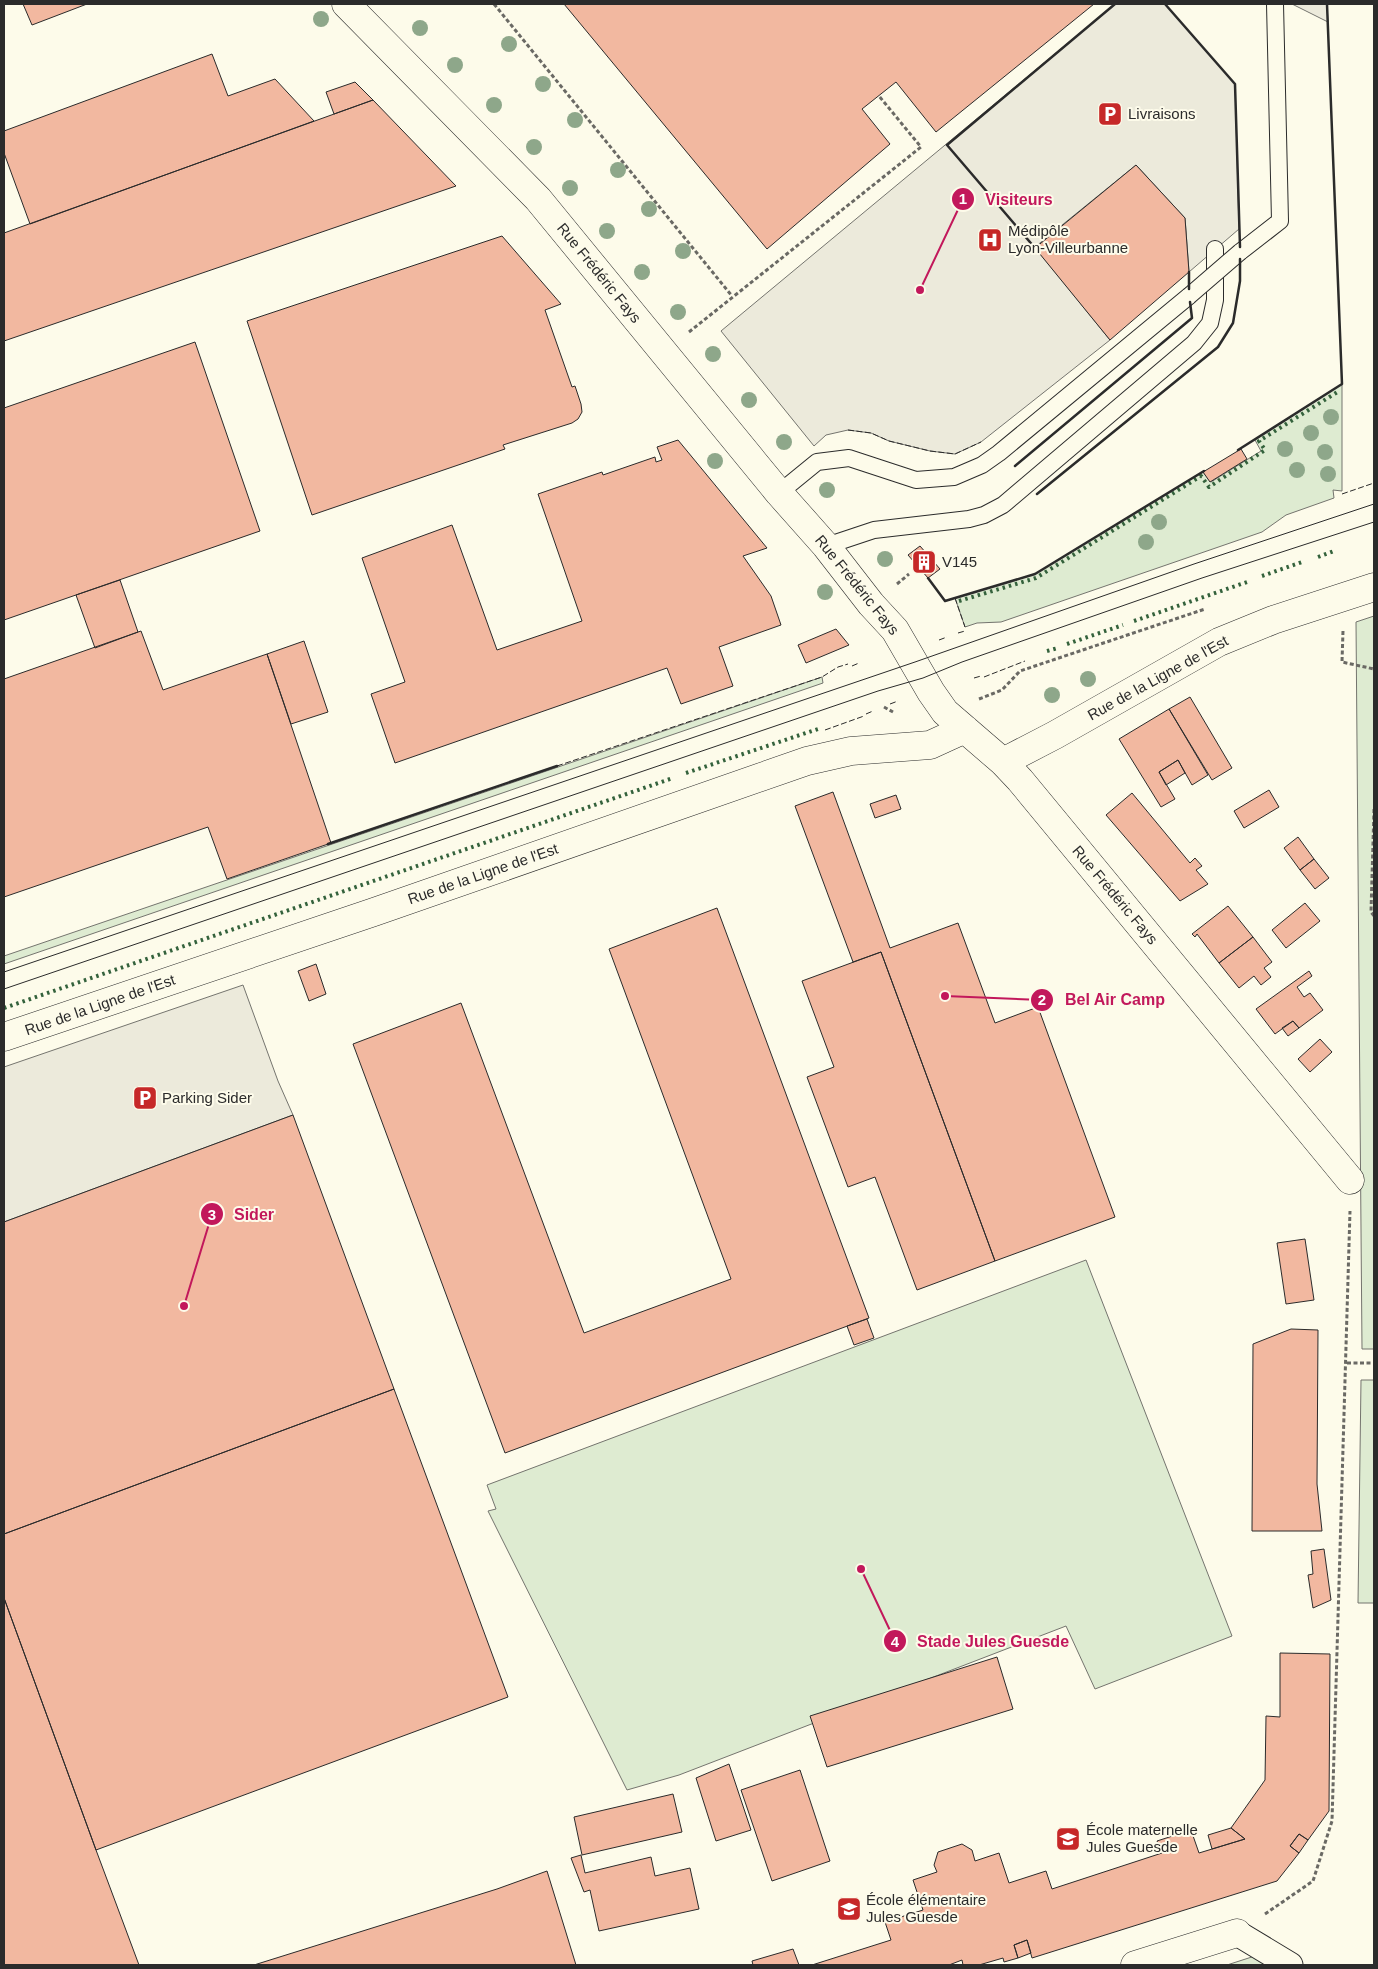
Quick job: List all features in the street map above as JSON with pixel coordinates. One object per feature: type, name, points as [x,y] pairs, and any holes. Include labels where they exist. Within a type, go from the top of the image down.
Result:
[{"type":"street","name":"Rue Frédéric Fays","points":[[346,4],[538,199],[779,494],[826,546],[871,604],[896,630],[931,692],[945,712],[1004,762],[1350,1180]]},
{"type":"street","name":"Rue de la Ligne de l'Est","points":[[1004,762],[1055,736],[1219,642],[1273,620],[1374,587]]},
{"type":"street","name":"Rue de la Ligne de l'Est","points":[[4,1037],[374,912],[807,761],[851,751],[930,745],[966,729]]},
{"type":"street","points":[[1135,1965],[1237,1933],[1290,1965]]},
{"type":"lane","points":[[779,494],[817,462],[827,460],[849,458],[916,480],[954,477],[982,465],[1280,221],[1275,4]]},
{"type":"lane","points":[[826,546],[874,530],[969,519],[984,515],[1003,505],[1194,343],[1210,323],[1212,316],[1215,300],[1215,249]]},
{"type":"path","points":[[494,4],[732,296]]},
{"type":"path","points":[[664,353],[732,296],[921,147],[879,96]]},
{"type":"path","points":[[1345,597],[1342,662],[1374,669]]},
{"type":"path","points":[[989,695],[1002,690],[1020,671],[1214,606]]},
{"type":"path","points":[[884,707],[893,712]]},
{"type":"path","points":[[1374,809],[1371,912],[1374,916]]},
{"type":"path","points":[[1237,1933],[1313,1881],[1332,1821],[1350,1180]]},
{"type":"path","points":[[1346,1362],[1374,1363]]},
{"type":"green space","points":[[1342,384],[1342,491],[1333,490],[1334,498],[1286,515],[1262,532],[1001,622],[977,623],[965,627],[955,598],[1035,574],[1203,472],[1211,482],[1261,451],[1255,440]]},
{"type":"green space","points":[[1374,616],[1374,1349],[1362,1349],[1356,622]]},
{"type":"green space","points":[[822,677],[823,683],[4,964],[4,956]]},
{"type":"green space","points":[[1086,1260],[1232,1636],[1095,1689],[1066,1626],[679,1775],[627,1790],[488,1511],[496,1509],[487,1485]]},
{"type":"green space","points":[[1361,1380],[1374,1380],[1374,1603],[1358,1603]]},
{"type":"green space","points":[[1261,1954],[1278,1965],[1227,1965]]},
{"type":"shaded area","points":[[1115,4],[1165,4],[1235,84],[1239,229],[1189,272],[1185,218],[1136,165],[1035,247],[1110,340],[981,442],[955,454],[930,451],[889,441],[871,433],[848,430],[826,435],[814,446],[721,331]]},
{"type":"shaded area","points":[[1292,4],[1327,4],[1328,22]]},
{"type":"shaded area","name":"Parking Sider","points":[[243,985],[278,1081],[293,1115],[4,1222],[4,1067]]},
{"type":"building","points":[[23,4],[87,4],[32,25]]},
{"type":"building","points":[[564,4],[1094,4],[936,132],[896,82],[862,109],[890,144],[767,249]]},
{"type":"building","points":[[212,54],[228,96],[275,79],[314,121],[30,224],[4,153],[4,131]]},
{"type":"building","points":[[355,82],[373,100],[334,114],[326,92]]},
{"type":"building","points":[[373,100],[456,186],[4,341],[4,233]]},
{"type":"building","points":[[1136,165],[1185,218],[1189,272],[1110,340],[1035,248]]},
{"type":"building","points":[[502,236],[561,304],[545,310],[572,387],[575,386],[581,404],[582,412],[578,419],[572,423],[503,445],[505,449],[312,515],[247,321]]},
{"type":"building","points":[[195,342],[260,531],[4,620],[4,408]]},
{"type":"building","points":[[678,440],[767,548],[743,556],[771,596],[781,625],[719,647],[733,686],[681,704],[667,668],[395,763],[371,694],[405,682],[362,558],[452,525],[497,650],[582,621],[538,494],[602,472],[603,475],[655,457],[656,462],[662,460],[657,447]]},
{"type":"building","points":[[1241,449],[1247,459],[1210,482],[1203,472]]},
{"type":"building","name":"V145","points":[[920,546],[940,569],[928,578],[908,555]]},
{"type":"building","points":[[120,580],[138,632],[95,648],[76,595]]},
{"type":"building","points":[[836,629],[849,645],[806,663],[798,645]]},
{"type":"building","points":[[141,631],[163,690],[267,654],[331,843],[227,879],[208,827],[4,897],[4,679]]},
{"type":"building","points":[[304,641],[328,712],[291,724],[267,654]]},
{"type":"building","points":[[1190,697],[1232,768],[1212,780],[1169,709]]},
{"type":"building","points":[[1169,709],[1208,775],[1192,785],[1178,760],[1159,772],[1175,799],[1161,807],[1119,739]]},
{"type":"building","points":[[1178,760],[1185,773],[1166,785],[1159,772]]},
{"type":"building","points":[[1269,790],[1279,807],[1244,828],[1234,811]]},
{"type":"building","points":[[833,792],[890,948],[958,923],[995,1023],[1038,1007],[1115,1217],[995,1261],[881,952],[853,962],[795,806]]},
{"type":"building","points":[[1132,793],[1190,863],[1195,858],[1202,866],[1196,870],[1208,884],[1180,901],[1106,815]]},
{"type":"building","points":[[896,795],[901,809],[875,818],[870,804]]},
{"type":"building","points":[[1298,837],[1314,859],[1300,870],[1284,848]]},
{"type":"building","points":[[1314,859],[1329,878],[1315,889],[1300,870]]},
{"type":"building","points":[[1305,903],[1320,921],[1286,948],[1272,930]]},
{"type":"building","points":[[1228,906],[1253,937],[1219,963],[1197,934],[1195,937],[1192,934]]},
{"type":"building","points":[[717,908],[869,1318],[505,1453],[353,1044],[461,1003],[584,1333],[731,1279],[609,949]]},
{"type":"building","points":[[1253,937],[1272,962],[1264,968],[1271,977],[1261,985],[1254,976],[1239,988],[1219,963]]},
{"type":"building","points":[[881,952],[995,1261],[917,1290],[875,1177],[848,1187],[807,1077],[834,1067],[802,981]]},
{"type":"building","points":[[316,964],[326,994],[309,1001],[298,971]]},
{"type":"building","points":[[1309,971],[1312,976],[1297,987],[1304,997],[1310,993],[1323,1010],[1299,1028],[1293,1021],[1275,1034],[1256,1009]]},
{"type":"building","points":[[1293,1021],[1299,1028],[1288,1036],[1282,1028]]},
{"type":"building","points":[[1320,1039],[1332,1052],[1310,1072],[1298,1059]]},
{"type":"building","points":[[293,1115],[394,1389],[4,1534],[4,1222]]},
{"type":"building","points":[[1305,1239],[1314,1300],[1286,1304],[1277,1243]]},
{"type":"building","points":[[867,1319],[874,1338],[854,1345],[847,1326]]},
{"type":"building","points":[[1291,1329],[1318,1330],[1317,1484],[1322,1531],[1252,1531],[1253,1344]]},
{"type":"building","points":[[394,1389],[508,1697],[96,1850],[4,1598],[4,1534]]},
{"type":"building","points":[[1324,1549],[1331,1600],[1313,1608],[1308,1575],[1313,1574],[1311,1551]]},
{"type":"building","points":[[4,1598],[96,1850],[139,1965],[4,1965]]},
{"type":"building","points":[[1280,1653],[1330,1654],[1329,1811],[1308,1840],[1299,1834],[1290,1846],[1299,1853],[1277,1881],[1032,1958],[1027,1940],[1014,1945],[1018,1958],[1004,1962],[1003,1958],[979,1965],[963,1965],[962,1960],[949,1965],[812,1965],[891,1940],[885,1922],[923,1910],[913,1880],[937,1872],[934,1865],[938,1852],[962,1844],[972,1850],[975,1861],[999,1853],[1009,1883],[1046,1871],[1052,1889],[1162,1853],[1157,1841],[1191,1830],[1199,1853],[1245,1839],[1231,1828],[1265,1780],[1266,1716],[1280,1717]]},
{"type":"building","points":[[997,1657],[1013,1709],[827,1767],[810,1716]]},
{"type":"building","points":[[729,1764],[751,1830],[716,1841],[696,1778]]},
{"type":"building","points":[[800,1770],[830,1861],[772,1881],[741,1790]]},
{"type":"building","points":[[673,1794],[682,1832],[582,1855],[574,1817]]},
{"type":"building","points":[[1231,1828],[1245,1839],[1212,1849],[1208,1835]]},
{"type":"building","points":[[1299,1834],[1308,1840],[1299,1853],[1290,1846]]},
{"type":"building","points":[[581,1855],[585,1873],[651,1857],[655,1876],[690,1868],[699,1909],[599,1931],[590,1890],[584,1892],[571,1858]]},
{"type":"building","points":[[547,1871],[576,1965],[254,1965],[497,1889]]},
{"type":"building","points":[[1027,1940],[1031,1953],[1018,1958],[1014,1945]]},
{"type":"building","points":[[793,1949],[799,1965],[753,1965],[752,1961]]},
{"type":"tram line","points":[[4,972],[1374,504]]},
{"type":"tram line","points":[[4,989],[878,691],[923,678],[962,662],[1202,578],[1374,522]]},
{"type":"hedge","points":[[959,601],[1036,578],[1201,476],[1209,487],[1265,450],[1259,441],[1339,391]]},
{"type":"hedge","points":[[1318,557],[1334,551]]},
{"type":"hedge","points":[[1262,576],[1302,562]]},
{"type":"hedge","points":[[1134,621],[1250,581]]},
{"type":"hedge","points":[[1067,644],[1123,625]]},
{"type":"hedge","points":[[1047,651],[1058,648]]},
{"type":"hedge","points":[[686,773],[821,728]]},
{"type":"hedge","points":[[4,1008],[673,778]]},
{"type":"fence","points":[[848,430],[871,433],[889,441],[930,451],[955,454],[981,442]]},
{"type":"fence","points":[[1342,494],[1374,483]]},
{"type":"fence","points":[[955,598],[965,627]]},
{"type":"fence","points":[[958,633],[965,631]]},
{"type":"fence","points":[[939,640],[947,637]]},
{"type":"fence","points":[[984,677],[1025,661]]},
{"type":"fence","points":[[852,666],[859,663]]},
{"type":"fence","points":[[557,766],[822,677],[838,667],[848,664]]},
{"type":"fence","points":[[974,678],[981,676]]},
{"type":"fence","points":[[890,704],[898,701]]},
{"type":"fence","points":[[866,714],[873,711]]},
{"type":"fence","points":[[825,730],[864,716]]},
{"type":"wall","points":[[1035,248],[947,145],[1115,4]]},
{"type":"wall","points":[[1165,4],[1235,84],[1240,247]]},
{"type":"wall","points":[[1238,450],[1342,384],[1327,4]]},
{"type":"wall","points":[[1037,494],[1218,347],[1233,323],[1240,281],[1240,259]]},
{"type":"wall","points":[[1189,272],[1189,289]]},
{"type":"wall","points":[[1015,466],[1192,318],[1190,302]]},
{"type":"wall","points":[[928,578],[945,601],[1035,574],[1204,471]]},
{"type":"wall","points":[[328,844],[557,766]]},
{"type":"place","name":"Livraisons","points":[[1110,114]]},
{"type":"place","name":"Médipôle Lyon-Villeurbanne","points":[[990,240]]},
{"type":"place","name":"Visiteurs","points":[[920,290]]},
{"type":"place","name":"V145","points":[[924,562]]},
{"type":"place","name":"Bel Air Camp","points":[[945,996]]},
{"type":"place","name":"Parking Sider","points":[[145,1098]]},
{"type":"place","name":"Sider","points":[[184,1306]]},
{"type":"place","name":"Stade Jules Guesde","points":[[861,1569]]},
{"type":"place","name":"École maternelle Jules Guesde","points":[[1068,1839]]},
{"type":"place","name":"École élémentaire Jules Guesde","points":[[849,1909]]}]
